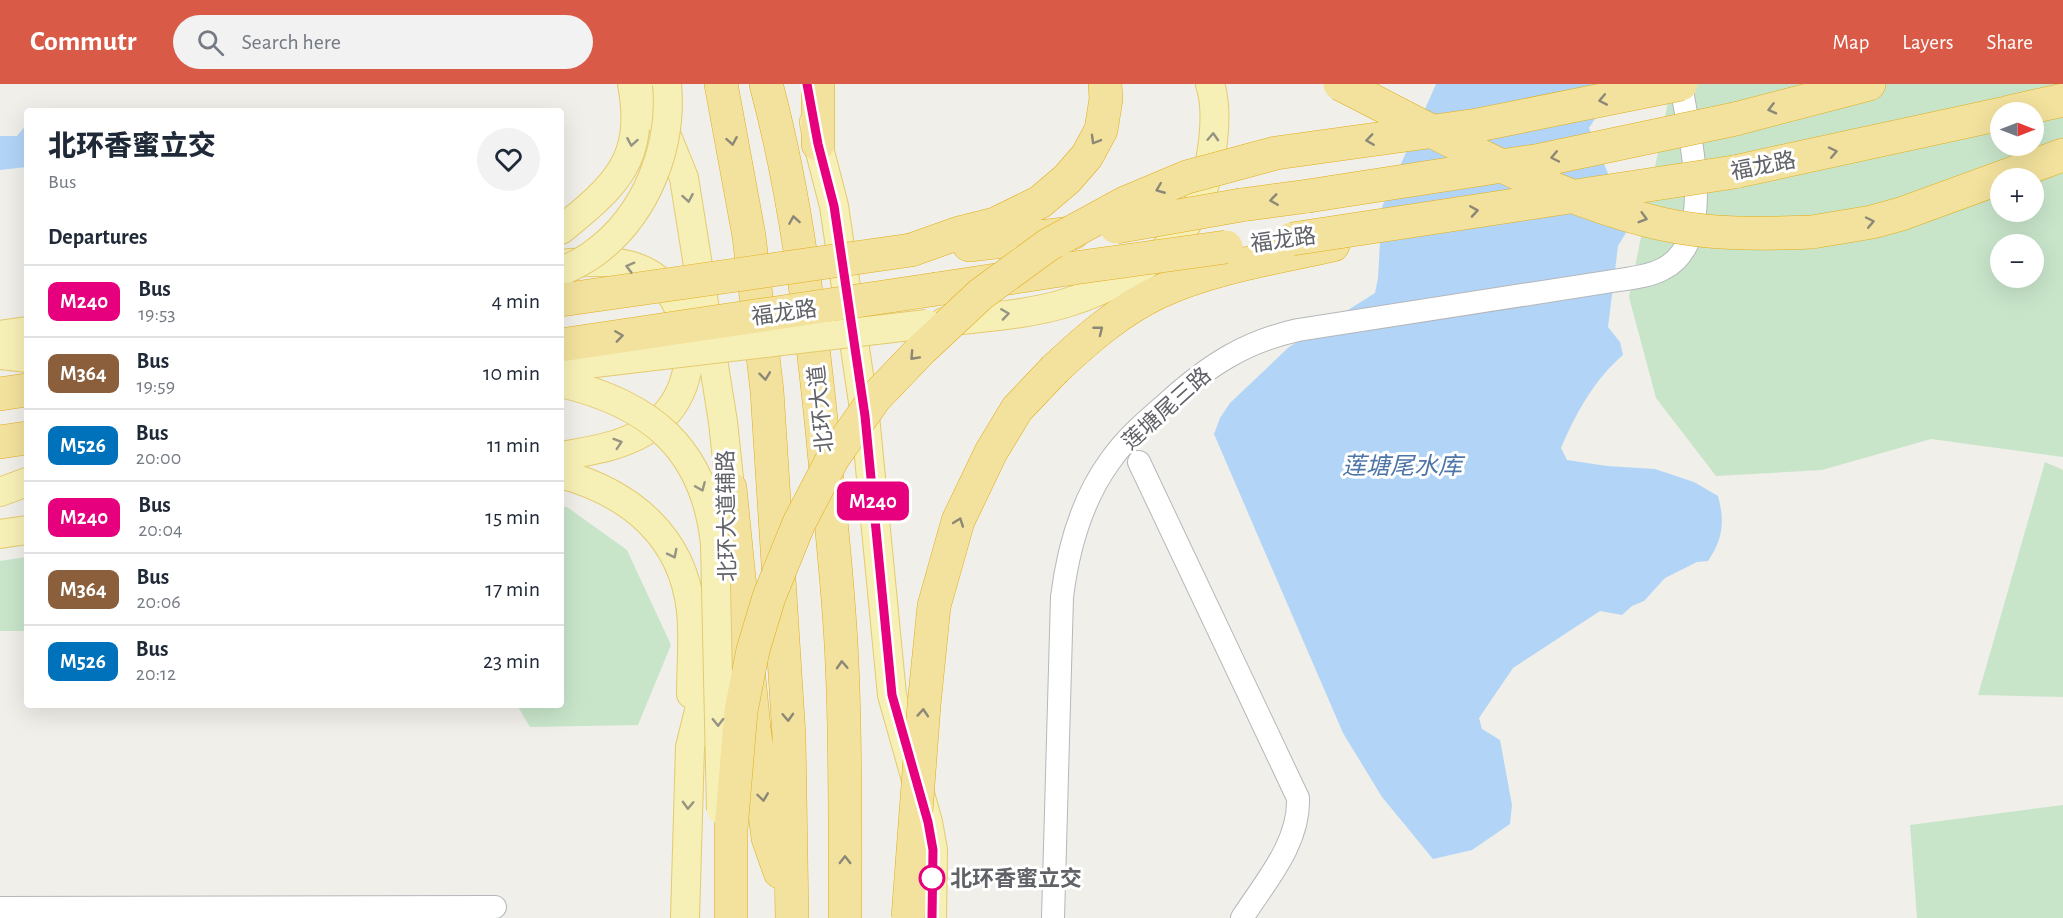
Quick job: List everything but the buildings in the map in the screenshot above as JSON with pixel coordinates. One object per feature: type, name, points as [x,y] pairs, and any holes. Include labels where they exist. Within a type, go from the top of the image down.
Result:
[{"type":"highway","points":[[721,84],[749,236],[767,391],[789,736],[792,914]]},
{"type":"highway","name":"北环大道","points":[[766,84],[777,126],[794,218],[815,364],[836,570],[843,708],[845,918]]},
{"type":"highway","points":[[774,84],[777,126]]},
{"type":"highway","points":[[818,84],[818,144]]},
{"type":"highway","points":[[911,250],[959,233],[994,224],[1040,202],[1087,156],[1101,130],[1106,99],[1105,84]]},
{"type":"highway","points":[[1340,84],[1527,176],[1594,203],[1662,224],[1717,232],[1766,234],[1812,232],[1872,222],[1900,214],[2063,154]]},
{"type":"highway","points":[[731,918],[731,829],[741,711],[753,650],[769,597],[799,523],[833,458],[875,398],[921,350],[981,294],[1048,245],[1125,203],[1187,177],[1276,153],[1478,125],[1681,84]]},
{"type":"highway","name":"福龙路","points":[[564,300],[911,250],[987,244],[1116,227],[1241,205],[1541,160],[1735,119],[1869,84]]},
{"type":"highway","points":[[2044,104],[2063,100]]},
{"type":"highway","name":"福龙路","points":[[564,345],[1226,247],[1292,246],[1438,216],[1734,171],[1990,116]]},
{"type":"highway","points":[[908,918],[934,606],[958,521],[991,452],[1017,409],[1055,369],[1111,321],[1157,292],[1292,246]]},
{"type":"highway","points":[[0,394],[24,390]]},
{"type":"highway","points":[[0,442],[24,438]]},
{"type":"highway","points":[[730,488],[754,728],[768,838],[792,914]]},
{"type":"main road","points":[[564,228],[600,198],[620,174],[630,155],[636,107],[632,84]]},
{"type":"main road","name":"北环大道辅路","points":[[646,84],[684,178],[723,422],[730,488],[729,558],[725,607],[690,747],[685,918]]},
{"type":"main road","points":[[564,270],[593,254],[633,213],[662,155],[669,108],[667,84]]},
{"type":"main road","points":[[807,84],[818,144],[834,206],[865,416],[892,695],[921,796],[931,841],[932,918]]},
{"type":"main road","points":[[564,367],[1031,310],[1064,304],[1095,293],[1121,280],[1167,248],[1191,218],[1207,179],[1212,151],[1214,118],[1210,84]]},
{"type":"main road","points":[[564,264],[612,262],[638,268],[656,278],[670,293],[681,311],[689,350],[688,371],[682,390],[662,419],[627,441],[564,455]]},
{"type":"main road","points":[[0,335],[24,331]]},
{"type":"main road","points":[[0,355],[24,358]]},
{"type":"main road","points":[[564,384],[591,390],[616,400],[634,408],[650,420],[670,438],[688,460],[708,503],[715,544],[721,802],[731,918]]},
{"type":"main road","points":[[564,475],[587,481],[612,492],[633,508],[653,524],[668,544],[679,566],[687,588],[693,635],[690,747]]},
{"type":"main road","points":[[0,492],[24,483]]},
{"type":"main road","points":[[0,534],[24,530]]},
{"type":"street","name":"莲塘尾三路","points":[[1053,918],[1062,597],[1066,565],[1081,516],[1106,468],[1126,441],[1197,375],[1259,341],[1298,330],[1619,280],[1663,270],[1673,263],[1688,243],[1695,219],[1695,175],[1681,84]]},
{"type":"street","points":[[1138,462],[1298,798],[1299,813],[1294,834],[1242,918]]},
{"type":"street","points":[[0,908],[388,912],[495,907]]},
{"type":"green space","points":[[1684,84],[2063,84],[2063,457],[1931,439],[1822,470],[1716,476],[1656,398],[1629,297],[1668,102]]},
{"type":"green space","points":[[2045,462],[2063,470],[2063,697],[1978,695]]},
{"type":"green space","points":[[564,506],[627,550],[671,645],[638,725],[530,727],[519,708],[564,708]]},
{"type":"green space","points":[[24,557],[24,631],[0,631],[0,561]]},
{"type":"green space","points":[[2063,805],[2063,918],[1917,918],[1910,825]]},
{"type":"water","name":"莲塘尾水库","points":[[1436,84],[1637,84],[1597,116],[1589,128],[1630,226],[1618,246],[1608,327],[1620,342],[1623,355],[1603,375],[1587,398],[1561,448],[1567,460],[1607,466],[1655,469],[1694,482],[1718,496],[1722,522],[1720,538],[1708,561],[1697,562],[1665,578],[1644,601],[1632,606],[1622,615],[1600,611],[1513,668],[1479,718],[1482,729],[1500,740],[1512,805],[1510,824],[1472,850],[1433,859],[1382,797],[1343,733],[1214,434],[1220,418],[1230,403],[1289,347],[1375,293],[1382,207]]},
{"type":"water","points":[[24,128],[24,167],[0,170],[0,136],[17,136]]},
{"type":"bus line","name":"M240","points":[[807,84],[818,144],[834,206],[865,416],[892,695],[919,787],[933,850],[932,918]]},
{"type":"place","name":"北环香蜜立交","points":[[932,878]]}]
